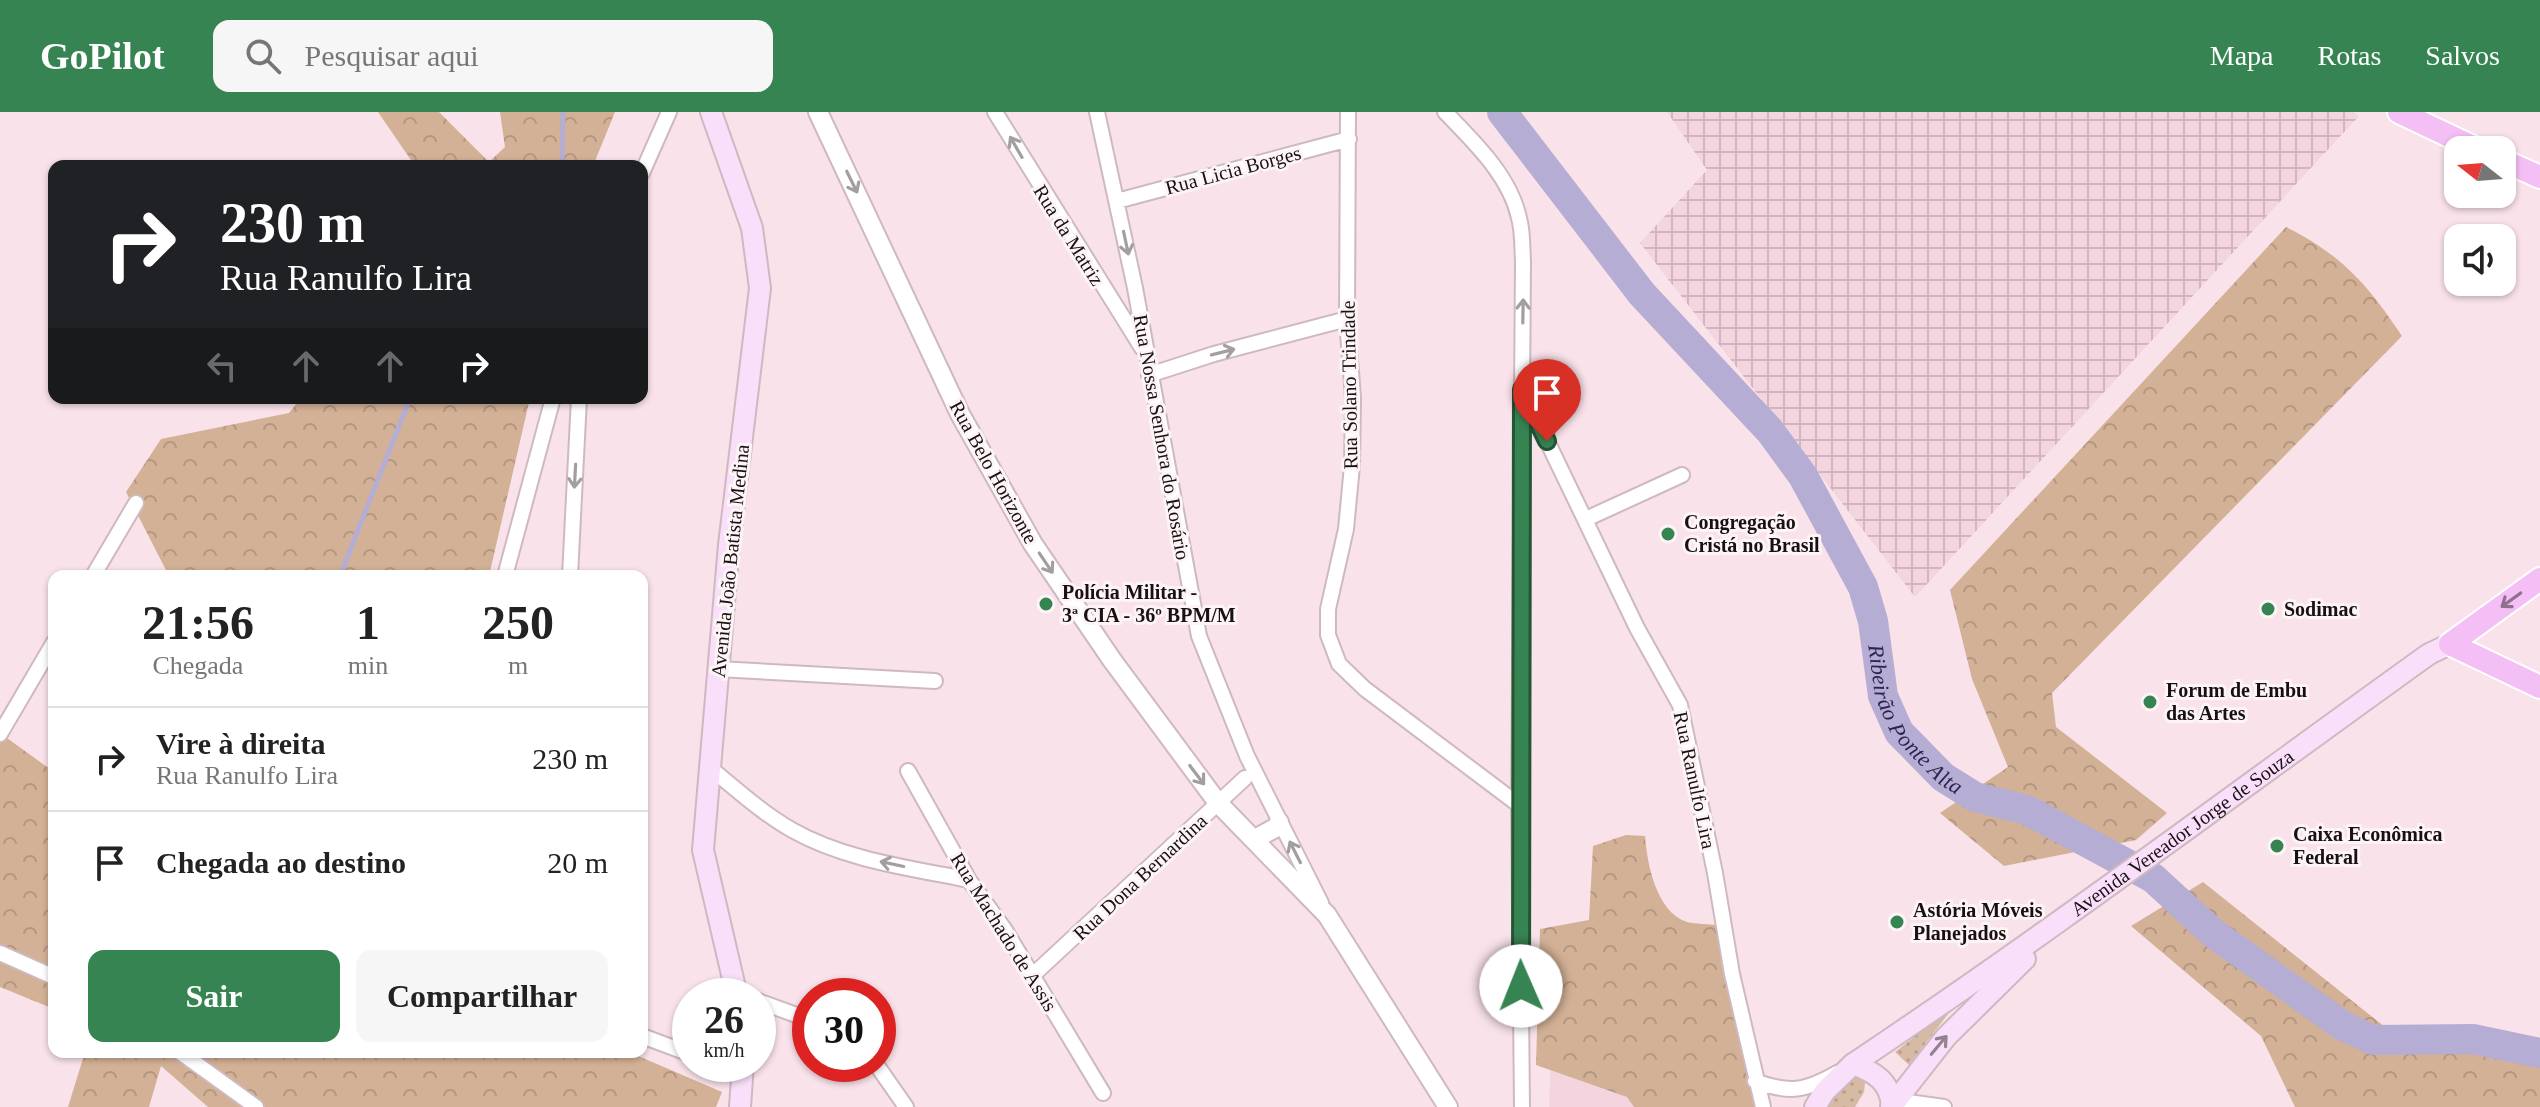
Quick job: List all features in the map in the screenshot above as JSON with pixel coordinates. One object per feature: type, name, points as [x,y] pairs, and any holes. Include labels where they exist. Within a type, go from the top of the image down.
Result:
[{"type":"main road","points":[[2399,112],[2450,136]]},
{"type":"main road","name":"Avenida João Batista Medina","points":[[707,116],[752,228],[760,288],[729,545],[703,850],[735,978]]},
{"type":"main road","points":[[2516,166],[2540,177]]},
{"type":"main road","name":"Avenida Vereador Jorge de Souza","points":[[1815,1107],[1825,1091],[1853,1064],[2061,923],[2429,654],[2450,644],[2540,579]]},
{"type":"main road","points":[[2483,620],[2482,647],[2489,663]]},
{"type":"main road","points":[[2450,644],[2540,687]]},
{"type":"main road","name":"Avenida Vereador Jorge de Souza","points":[[1892,1106],[1946,1037],[2061,923]]},
{"type":"main road","points":[[1853,1064],[1876,1074],[1891,1092],[1892,1106]]},
{"type":"main road","points":[[740,1107],[742,1082]]},
{"type":"street","points":[[648,160],[669,112]]},
{"type":"street","name":"Rua Belo Horizonte","points":[[818,112],[960,414],[1033,544],[1112,660],[1218,803],[1327,915],[1448,1107]]},
{"type":"street","name":"Rua da Matriz","points":[[995,112],[1147,355]]},
{"type":"street","name":"Rua Nossa Senhora do Rosário","points":[[1097,112],[1147,355],[1199,636],[1247,756],[1327,915]]},
{"type":"street","name":"Rua Solano Trindade","points":[[1348,112],[1347,319],[1353,398],[1352,466],[1346,529],[1328,609],[1328,635],[1339,664],[1365,689],[1519,805]]},
{"type":"street","points":[[1445,112],[1479,147],[1505,184],[1519,217],[1523,261],[1519,805],[1522,1107]]},
{"type":"street","name":"Rua Licia Borges","points":[[1117,201],[1349,139]]},
{"type":"street","points":[[1149,375],[1214,354],[1347,319]]},
{"type":"street","name":"Rua Ranulfo Lira","points":[[1522,389],[1637,628],[1680,705],[1755,1081],[1763,1107]]},
{"type":"street","points":[[507,570],[551,404]]},
{"type":"street","points":[[570,570],[579,404]]},
{"type":"street","points":[[1586,519],[1682,475]]},
{"type":"street","points":[[97,570],[136,503]]},
{"type":"street","points":[[0,734],[48,652]]},
{"type":"street","points":[[718,669],[935,681]]},
{"type":"street","name":"Rua Nossa Senhora do Rosário","points":[[1245,778],[1247,756]]},
{"type":"street","points":[[709,767],[759,808],[792,830],[823,845],[862,858],[969,880]]},
{"type":"street","name":"Rua Machado de Assis","points":[[908,771],[969,880],[1033,975],[1103,1093]]},
{"type":"street","points":[[1245,778],[1264,787]]},
{"type":"street","name":"Rua Dona Bernardina","points":[[1033,975],[1130,889],[1245,778]]},
{"type":"street","points":[[1255,839],[1277,827],[1279,822]]},
{"type":"street","points":[[0,953],[48,974]]},
{"type":"street","points":[[648,1038],[672,1047]]},
{"type":"street","points":[[188,1058],[256,1107]]},
{"type":"street","name":"Avenida Vereador Jorge de Souza","points":[[1755,1081],[1781,1091],[1800,1090],[1853,1064]]},
{"type":"street","points":[[889,1082],[906,1107]]},
{"type":"street","points":[[1892,1106],[1908,1102],[1944,1107]]},
{"type":"shaded area","points":[[1667,112],[2353,112],[2359,116],[1915,597],[1640,243],[1707,170]]},
{"type":"shaded area","points":[[1955,1005],[1909,1065],[1895,1052]]},
{"type":"shaded area","points":[[1553,1006],[1651,1107],[1549,1107]]},
{"type":"shaded area","points":[[1860,1072],[1866,1074],[1864,1092],[1855,1107],[1828,1107],[1849,1078]]},
{"type":"green space","points":[[378,112],[439,112],[487,160],[411,160]]},
{"type":"green space","points":[[500,112],[615,112],[595,160],[491,160],[505,147]]},
{"type":"green space","points":[[2286,227],[2323,249],[2352,273],[2402,336],[2052,693],[2056,727],[2167,813],[2136,840],[2004,866],[1940,813],[2008,767],[1972,679],[1950,590]]},
{"type":"green space","points":[[296,404],[529,404],[490,570],[166,570],[126,492],[161,439],[289,413]]},
{"type":"green space","points":[[0,733],[48,768],[48,1007],[0,987]]},
{"type":"green space","points":[[1626,835],[1645,836],[1655,885],[1676,917],[1687,922],[1718,925],[1743,1059],[1759,1107],[1634,1107],[1627,1097],[1536,1065],[1540,929],[1589,920],[1593,846]]},
{"type":"green space","points":[[2203,882],[2390,1031],[2540,1067],[2540,1107],[2295,1107],[2261,1036],[2131,926]]},
{"type":"green space","points":[[83,1058],[643,1058],[672,1070],[672,1082],[699,1082],[722,1092],[716,1107],[208,1107],[161,1066],[149,1107],[68,1107]]},
{"type":"waterway","points":[[562,160],[563,112]]},
{"type":"waterway","name":"Ribeirão Ponte Alta","points":[[1502,112],[1642,294],[1770,431],[1803,476],[1863,587],[1873,621],[1883,696],[1899,732],[1943,777],[1975,797],[2027,810],[2153,878],[2213,933],[2343,1026],[2373,1040],[2473,1039],[2540,1053]]},
{"type":"waterway","points":[[342,570],[408,404]]},
{"type":"place","name":"Congregação Cristá no Brasil","points":[[1668,534]]},
{"type":"place","name":"Polícia Militar - 3ª CIA - 36º BPM/M","points":[[1046,604]]},
{"type":"place","name":"Sodimac","points":[[2268,609]]},
{"type":"place","name":"Forum de Embu das Artes","points":[[2150,702]]},
{"type":"place","name":"Caixa Econômica Federal","points":[[2277,846]]},
{"type":"place","name":"Astória Móveis Planejados","points":[[1897,922]]},
{"type":"route","points":[[1521,986],[1522,389],[1547,441]]}]
